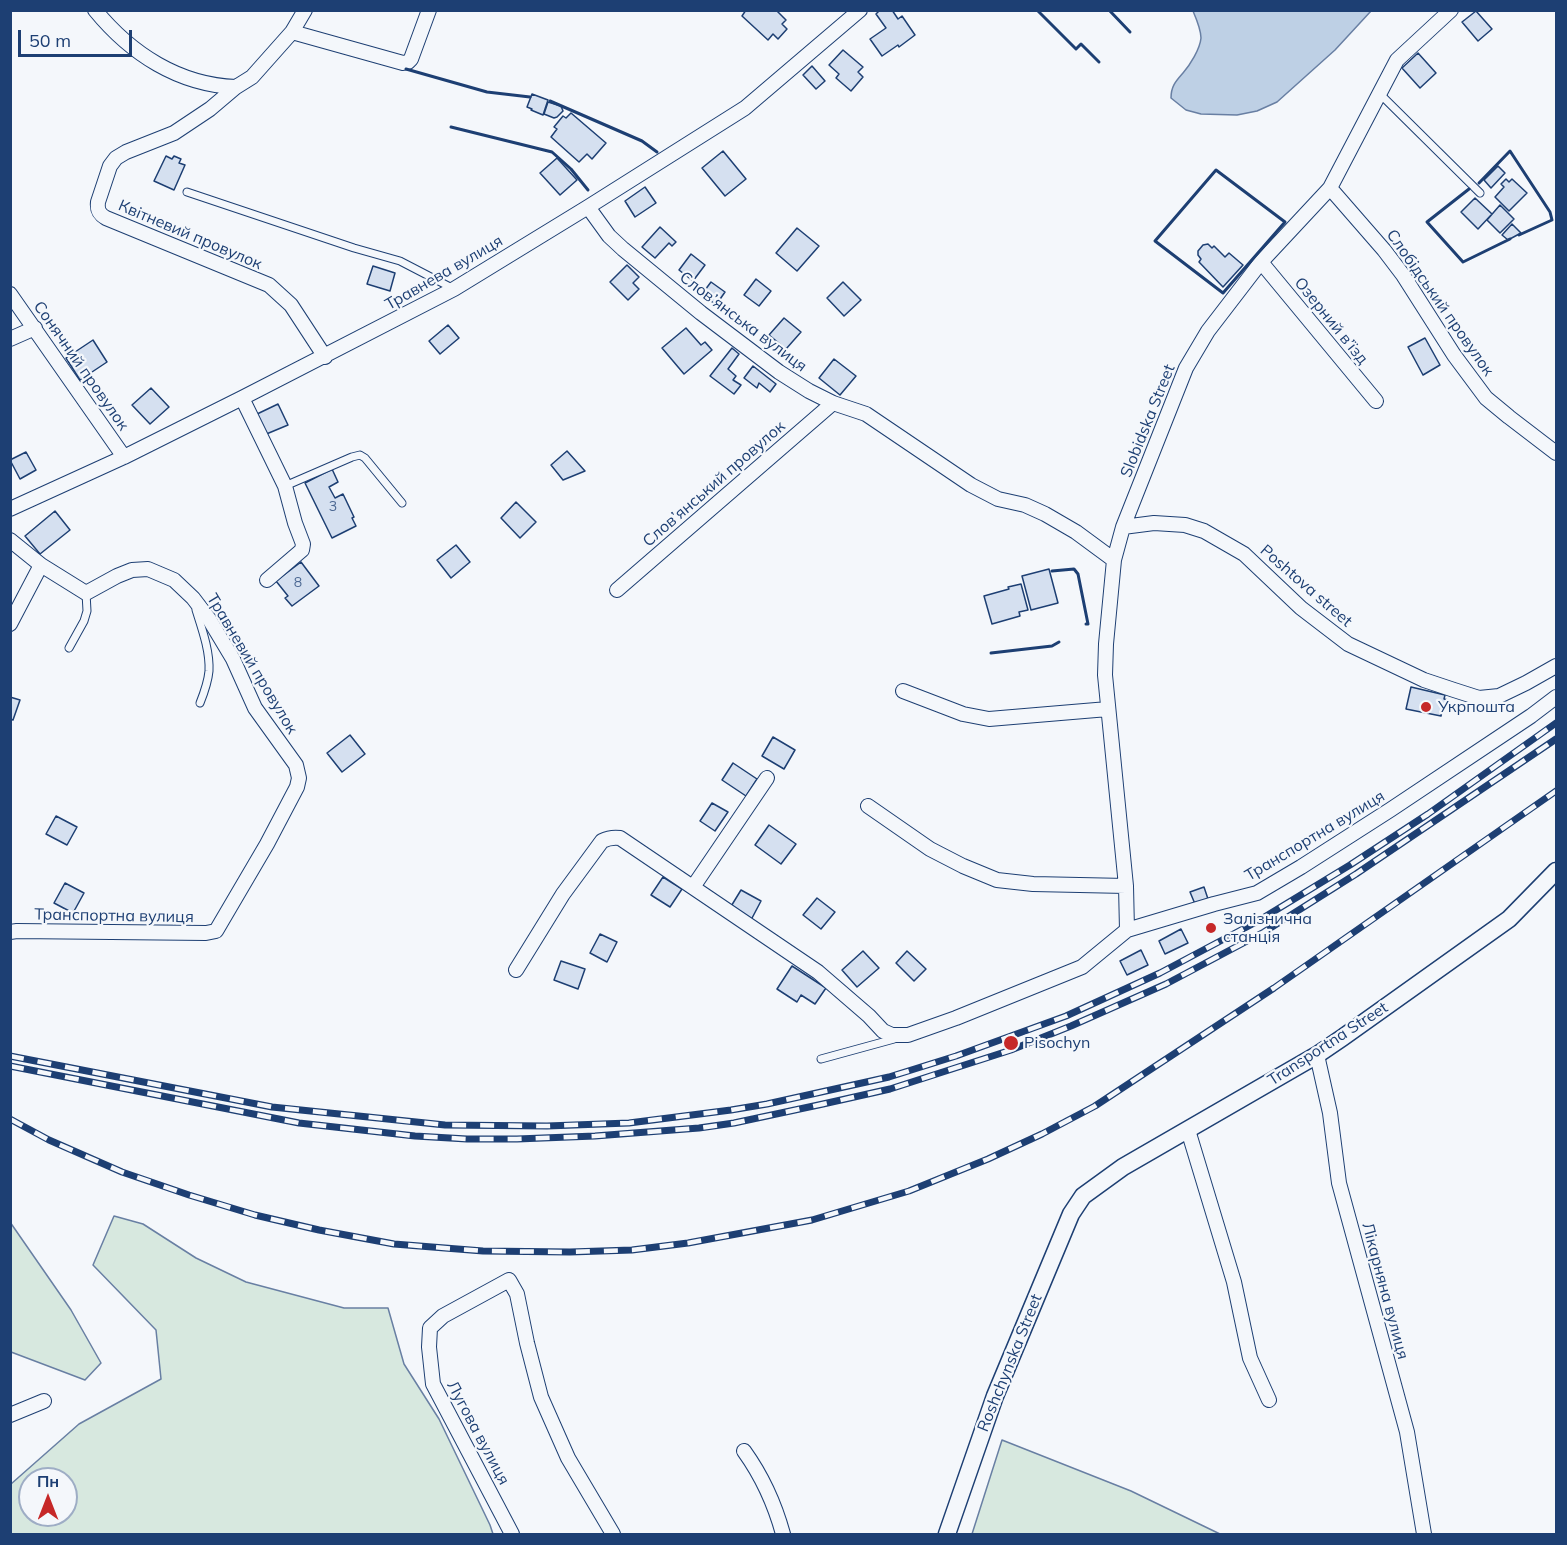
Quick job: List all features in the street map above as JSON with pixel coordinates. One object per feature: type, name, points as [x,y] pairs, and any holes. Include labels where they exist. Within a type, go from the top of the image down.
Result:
[{"type":"street","points":[[95,10],[112,30],[159,66],[217,87],[236,87]]},
{"type":"street","name":"Квітневий провулок","points":[[305,10],[292,32],[252,77],[174,133],[116,158],[110,166],[98,202],[99,212],[106,218],[268,285],[291,305],[325,357]]},
{"type":"street","points":[[292,32],[403,63],[411,59],[429,10]]},
{"type":"street","name":"Травнева вулиця","points":[[10,509],[124,457],[325,357],[454,289],[745,108],[860,10]]},
{"type":"street","name":"Slobidska Street","points":[[1127,930],[1126,886],[1106,675],[1106,644],[1114,560],[1123,527],[1186,368],[1208,332],[1261,262],[1330,188],[1397,60],[1451,10]]},
{"type":"street","name":"Слобідський провулок","points":[[1330,188],[1384,250],[1454,355],[1486,398],[1557,453]]},
{"type":"street","name":"Слов’янська вулиця","points":[[588,207],[609,236],[623,249],[701,313],[779,372],[833,403],[866,414],[971,485],[998,499],[1024,505],[1045,514],[1076,532],[1114,560]]},
{"type":"street","name":"Озерний в’їзд","points":[[1261,262],[1376,401]]},
{"type":"street","name":"Сонячний провулок","points":[[10,294],[124,457]]},
{"type":"street","points":[[10,339],[35,328]]},
{"type":"street","points":[[242,398],[285,486],[303,544],[302,550],[267,580]]},
{"type":"street","name":"Слов’янський провулок","points":[[617,590],[833,403]]},
{"type":"street","name":"Poshtova street","points":[[1123,527],[1154,523],[1185,525],[1204,531],[1244,554],[1301,608],[1348,644],[1396,668],[1444,687],[1479,698],[1499,696],[1557,666]]},
{"type":"street","points":[[10,540],[42,565],[86,593]]},
{"type":"street","points":[[10,624],[42,565]]},
{"type":"street","name":"Травневий провулок","points":[[86,593],[132,570],[148,569],[174,580],[193,598],[209,619],[233,659],[255,708],[296,765],[299,778],[297,787],[216,931]]},
{"type":"street","points":[[903,691],[963,714],[989,718],[1108,709]]},
{"type":"street","name":"Транспортна вулиця","points":[[908,1035],[1082,967],[1127,930],[1257,893],[1400,804],[1557,697]]},
{"type":"street","points":[[693,887],[767,778]]},
{"type":"street","points":[[868,806],[930,849],[997,880],[1033,884],[1126,886]]},
{"type":"street","points":[[516,970],[563,894],[602,841],[615,837],[620,838],[818,972],[870,1016],[884,1031],[892,1035],[908,1035]]},
{"type":"street","name":"Transportna Street","points":[[1083,1196],[1123,1167],[1317,1055],[1509,919],[1557,871]]},
{"type":"street","name":"Транспортна вулиця","points":[[10,932],[196,933],[216,931]]},
{"type":"street","name":"Лікарняна вулиця","points":[[1317,1055],[1330,1113],[1339,1183],[1407,1432],[1424,1534]]},
{"type":"street","points":[[1188,1130],[1234,1282],[1250,1358],[1269,1400]]},
{"type":"street","name":"Roshchynska Street","points":[[947,1534],[995,1396],[1071,1214],[1083,1196]]},
{"type":"street","name":"Лугова вулиця","points":[[512,1534],[433,1384],[429,1347],[430,1328],[442,1316],[509,1280],[517,1294],[541,1397],[568,1458],[613,1534]]},
{"type":"street","points":[[10,1415],[44,1401]]},
{"type":"street","points":[[744,1451],[756,1468],[783,1534]]},
{"type":"lane","points":[[1379,93],[1480,193]]},
{"type":"lane","points":[[187,192],[354,248],[400,261],[454,289]]},
{"type":"lane","points":[[285,486],[360,455],[402,503]]},
{"type":"lane","points":[[69,648],[84,621],[87,611],[86,593]]},
{"type":"lane","points":[[193,598],[202,630],[209,670],[201,704]]},
{"type":"lane","points":[[821,1059],[908,1035]]},
{"type":"shaded area","points":[[114,1216],[143,1224],[196,1258],[246,1282],[344,1308],[388,1308],[404,1364],[439,1419],[493,1534],[11,1534],[11,1484],[18,1478],[18,1527],[78,1527],[78,1467],[30,1467],[79,1424],[161,1379],[156,1330],[93,1265]]},
{"type":"shaded area","points":[[10,1222],[71,1310],[101,1363],[85,1380],[11,1352]]},
{"type":"shaded area","points":[[1002,1440],[1131,1491],[1220,1534],[972,1534]]},
{"type":"water","points":[[1193,11],[1371,11],[1335,50],[1277,102],[1257,111],[1237,115],[1201,114],[1186,110],[1171,98],[1174,84],[1192,61],[1200,42],[1200,31]]},
{"type":"building","points":[[746,10],[776,10],[786,20],[782,24],[787,29],[778,39],[773,34],[768,40],[742,16]]},
{"type":"building","points":[[880,10],[892,10],[898,19],[902,16],[915,35],[882,56],[870,39],[886,28],[876,14]]},
{"type":"building","points":[[1476,11],[1492,29],[1478,41],[1462,22]]},
{"type":"building","points":[[843,50],[863,67],[858,72],[863,77],[851,91],[836,78],[839,74],[829,65]]},
{"type":"building","points":[[1418,53],[1436,73],[1420,88],[1402,68]]},
{"type":"building","points":[[812,66],[825,81],[816,89],[803,75]]},
{"type":"building","points":[[532,94],[548,100],[543,115],[527,107]]},
{"type":"building","points":[[548,102],[561,106],[563,111],[557,117],[544,114]]},
{"type":"building","points":[[571,113],[606,143],[592,159],[587,154],[579,162],[551,137],[557,129],[554,127],[563,116],[566,118]]},
{"type":"building","points":[[723,151],[746,179],[725,196],[702,168]]},
{"type":"building","points":[[166,156],[181,159],[179,163],[185,165],[174,190],[154,181]]},
{"type":"building","points":[[557,158],[577,180],[560,195],[540,173]]},
{"type":"building","points":[[1498,166],[1505,173],[1491,188],[1484,180]]},
{"type":"building","points":[[1506,179],[1509,182],[1512,179],[1527,193],[1509,211],[1495,197],[1504,187],[1501,184]]},
{"type":"building","points":[[645,187],[656,203],[635,217],[625,201]]},
{"type":"building","points":[[1475,198],[1492,214],[1478,229],[1461,212]]},
{"type":"building","points":[[1500,205],[1514,219],[1500,233],[1487,220]]},
{"type":"building","points":[[1512,224],[1521,233],[1508,240],[1502,235]]},
{"type":"building","points":[[660,227],[676,242],[672,246],[669,243],[655,258],[642,247]]},
{"type":"building","points":[[797,228],[819,246],[797,271],[776,253]]},
{"type":"building","points":[[1208,244],[1212,248],[1214,246],[1225,257],[1229,253],[1243,265],[1223,287],[1199,262],[1201,259],[1198,251],[1203,245]]},
{"type":"building","points":[[691,254],[705,265],[693,281],[679,270]]},
{"type":"building","points":[[627,265],[639,277],[633,283],[639,289],[628,300],[610,282]]},
{"type":"building","points":[[373,266],[395,273],[390,291],[367,284]]},
{"type":"building","points":[[756,279],[771,291],[759,306],[744,295]]},
{"type":"building","points":[[711,282],[725,292],[716,305],[702,294]]},
{"type":"building","points":[[843,282],[861,300],[844,316],[827,298]]},
{"type":"building","points":[[784,318],[801,332],[786,349],[769,335]]},
{"type":"building","points":[[448,325],[459,338],[440,354],[429,341]]},
{"type":"building","points":[[686,328],[701,345],[705,342],[712,350],[684,374],[662,348]]},
{"type":"building","points":[[1425,338],[1440,365],[1423,375],[1408,347]]},
{"type":"building","points":[[93,340],[107,362],[80,380],[66,358]]},
{"type":"building","points":[[732,348],[739,354],[728,369],[736,376],[733,380],[741,385],[734,394],[710,376]]},
{"type":"building","points":[[834,359],[856,376],[840,395],[819,378]]},
{"type":"building","points":[[753,366],[776,384],[770,392],[759,383],[757,388],[744,378]]},
{"type":"building","points":[[151,388],[169,407],[150,424],[132,405]]},
{"type":"building","points":[[278,404],[288,425],[264,435],[255,415]]},
{"type":"building","points":[[567,451],[585,471],[563,480],[551,465]]},
{"type":"building","points":[[26,452],[36,470],[20,479],[10,460]]},
{"type":"building","points":[[332,469],[338,482],[329,487],[335,498],[343,494],[356,526],[332,538],[305,483]]},
{"type":"building","points":[[516,502],[536,522],[520,538],[501,518]]},
{"type":"building","points":[[55,511],[70,530],[40,554],[25,536]]},
{"type":"building","points":[[456,545],[470,562],[451,578],[437,560]]},
{"type":"building","points":[[301,562],[319,586],[292,606],[285,598],[288,596],[276,581]]},
{"type":"building","points":[[1049,569],[1058,603],[1031,610],[1022,576]]},
{"type":"building","points":[[1021,584],[1028,610],[1019,612],[1020,616],[992,624],[984,596]]},
{"type":"building","points":[[1411,687],[1445,695],[1444,699],[1448,700],[1447,706],[1443,705],[1441,716],[1406,709]]},
{"type":"building","points":[[10,697],[20,700],[13,720],[10,719]]},
{"type":"building","points":[[350,735],[365,754],[342,772],[327,753]]},
{"type":"building","points":[[773,737],[795,750],[784,769],[762,756]]},
{"type":"building","points":[[733,763],[757,779],[746,796],[722,780]]},
{"type":"building","points":[[712,803],[728,812],[715,831],[700,821]]},
{"type":"building","points":[[56,816],[77,827],[67,845],[46,834]]},
{"type":"building","points":[[769,825],[796,844],[781,864],[755,845]]},
{"type":"building","points":[[663,877],[682,889],[670,907],[651,895]]},
{"type":"building","points":[[65,883],[84,893],[73,913],[54,903]]},
{"type":"building","points":[[1204,887],[1208,899],[1195,904],[1190,892]]},
{"type":"building","points":[[741,890],[761,901],[751,920],[730,908]]},
{"type":"building","points":[[817,898],[835,912],[821,929],[803,915]]},
{"type":"building","points":[[1181,929],[1188,943],[1165,954],[1159,941]]},
{"type":"building","points":[[600,934],[617,942],[607,962],[590,953]]},
{"type":"building","points":[[1141,950],[1148,965],[1127,975],[1120,961]]},
{"type":"building","points":[[863,951],[879,968],[857,987],[842,970]]},
{"type":"building","points":[[907,951],[926,969],[914,981],[896,963]]},
{"type":"building","points":[[561,961],[585,969],[578,989],[554,980]]},
{"type":"building","points":[[792,966],[826,988],[815,1004],[801,995],[797,1002],[777,989]]},
{"type":"railway","points":[[10,1056],[272,1107],[445,1125],[547,1126],[629,1123],[767,1104],[889,1077],[956,1056],[1066,1016],[1160,973],[1258,921],[1350,865],[1428,814],[1556,723]]},
{"type":"railway","points":[[10,1066],[299,1123],[415,1136],[467,1139],[595,1136],[734,1123],[890,1089],[1011,1050],[1166,984],[1264,932],[1356,874],[1556,739]]},
{"type":"railway","points":[[10,1119],[49,1140],[122,1172],[189,1195],[255,1215],[394,1244],[483,1251],[632,1250],[688,1243],[812,1220],[909,1191],[988,1159],[1095,1106],[1274,988],[1556,791]]},
{"type":"wall","points":[[1037,10],[1076,49],[1081,44],[1099,62]]},
{"type":"wall","points":[[1109,10],[1130,32]]},
{"type":"wall","points":[[406,69],[487,92],[530,97]]},
{"type":"wall","points":[[550,101],[642,141],[657,152]]},
{"type":"wall","points":[[451,127],[552,152],[571,169],[588,190]]},
{"type":"wall","points":[[1479,183],[1510,151],[1550,212],[1552,220],[1519,235]]},
{"type":"wall","points":[[1216,170],[1285,222],[1223,293],[1155,241],[1216,170]]},
{"type":"wall","points":[[1469,189],[1427,222],[1463,262],[1510,239]]},
{"type":"wall","points":[[1052,571],[1074,569],[1078,574],[1088,624],[1086,624]]},
{"type":"wall","points":[[991,653],[1052,646],[1059,642]]},
{"type":"place","name":"Укрпошта","points":[[1426,707]]},
{"type":"place","name":"Залізнична станція","points":[[1211,928]]},
{"type":"place","name":"Pisochyn","points":[[1011,1043]]}]
